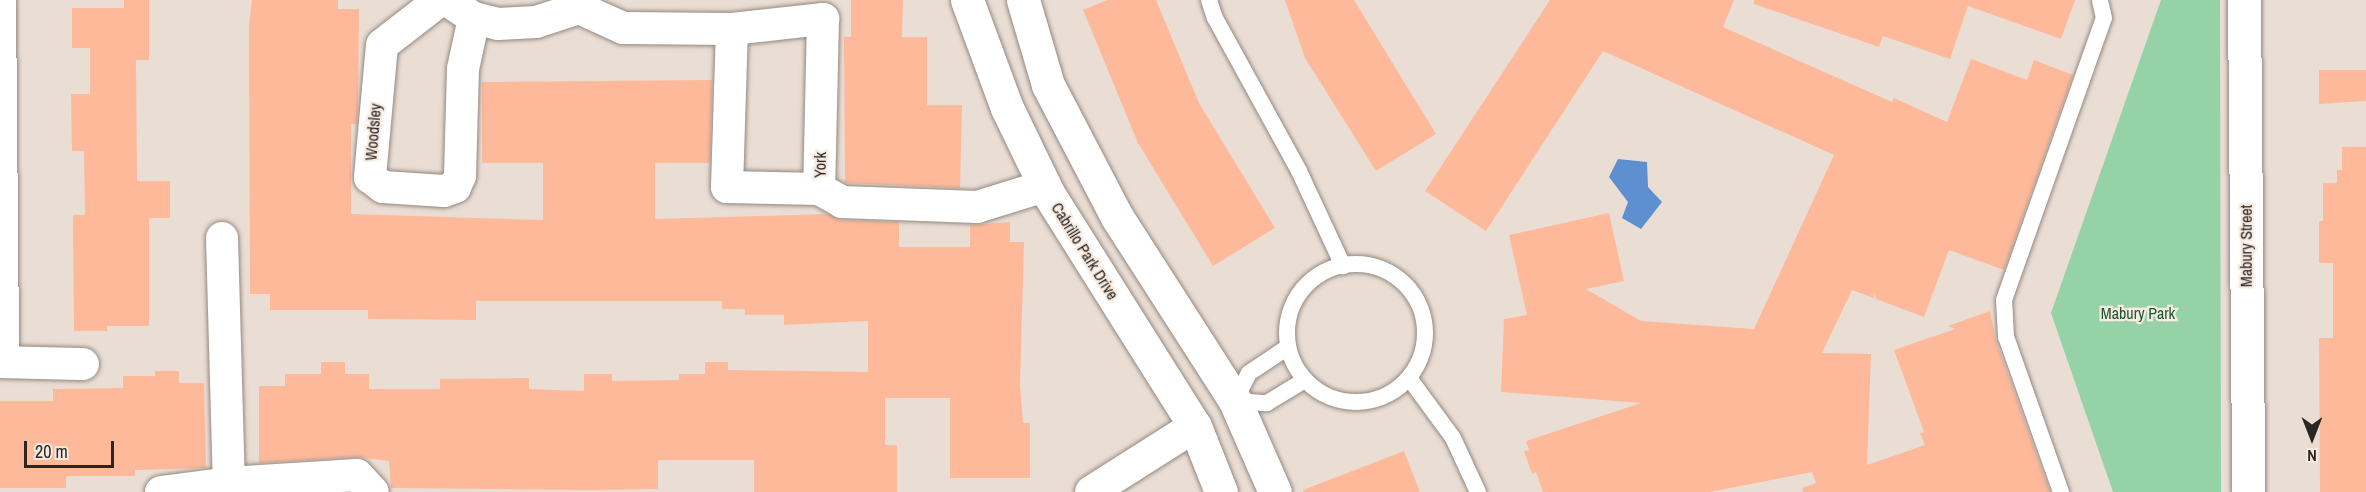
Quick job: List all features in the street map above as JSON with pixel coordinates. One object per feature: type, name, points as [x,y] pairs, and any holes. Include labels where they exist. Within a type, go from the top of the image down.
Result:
[{"type":"street","points":[[0,0],[1,362],[83,363]]},
{"type":"street","name":"Woodsley","points":[[440,0],[382,45],[370,177],[383,187],[444,191],[454,187],[459,176],[463,69],[474,18]]},
{"type":"street","name":"York","points":[[447,0],[474,18],[498,24],[536,22],[580,4],[623,28],[732,29],[823,19],[819,189],[728,187],[732,29]]},
{"type":"street","name":"Cabrillo Park Drive","points":[[967,0],[1007,108],[1045,186],[1194,426],[1221,492]]},
{"type":"street","points":[[1023,0],[1048,85],[1117,217],[1235,401],[1275,492]]},
{"type":"street","name":"Mabury Street","points":[[2244,0],[2248,492]]},
{"type":"street","points":[[819,189],[842,202],[977,207],[1045,186]]},
{"type":"street","points":[[222,238],[229,483]]},
{"type":"street","points":[[1090,492],[1194,426]]},
{"type":"street","points":[[172,491],[229,483],[357,475],[373,492]]},
{"type":"lane","points":[[1209,0],[1215,18],[1299,171],[1343,266]]},
{"type":"lane","points":[[2061,492],[2006,337],[2003,308],[2104,18],[2100,0]]},
{"type":"lane","points":[[1364,265],[1385,271],[1402,282],[1416,299],[1424,319],[1425,340],[1420,360],[1409,378],[1391,393],[1369,402],[1346,402],[1323,395],[1305,381],[1288,347],[1287,325],[1293,304],[1305,286],[1322,273],[1343,266],[1364,265]]},
{"type":"lane","points":[[1288,347],[1249,373],[1235,401],[1267,403],[1305,381]]},
{"type":"lane","points":[[1409,378],[1453,438],[1478,492]]},
{"type":"green space","name":"Mabury Park","points":[[2161,0],[2220,0],[2221,492],[2113,492],[2051,313]]},
{"type":"water","points":[[1618,159],[1647,162],[1648,187],[1662,202],[1641,229],[1622,218],[1628,202],[1609,177]]},
{"type":"building","points":[[124,0],[149,0],[149,60],[136,60],[137,181],[170,181],[170,218],[149,218],[149,326],[107,326],[107,331],[74,331],[73,215],[85,215],[84,151],[72,151],[71,94],[90,94],[90,48],[72,48],[72,8],[124,8]]},
{"type":"building","points":[[252,0],[338,0],[338,9],[359,9],[357,124],[351,124],[351,214],[543,220],[543,163],[482,163],[482,82],[712,80],[710,163],[655,163],[655,219],[827,214],[841,220],[899,222],[899,247],[970,247],[970,225],[1010,222],[1010,242],[1024,242],[1020,385],[1023,423],[1030,423],[1030,478],[950,478],[950,398],[885,398],[885,445],[897,445],[897,492],[754,492],[754,460],[658,460],[658,489],[591,490],[391,488],[389,461],[356,457],[259,463],[259,386],[285,386],[285,374],[321,374],[321,362],[345,362],[345,374],[369,374],[369,389],[440,389],[440,379],[529,378],[529,389],[584,391],[584,374],[612,374],[612,381],[679,380],[679,374],[705,374],[705,362],[728,362],[728,370],[868,372],[868,321],[784,325],[784,315],[745,315],[745,309],[722,309],[722,301],[476,301],[476,320],[368,319],[368,310],[270,310],[270,294],[250,294],[249,26]]},
{"type":"building","points":[[851,0],[903,0],[902,37],[927,37],[927,105],[962,105],[960,188],[845,183],[844,37],[851,37]]},
{"type":"building","points":[[1107,0],[1156,0],[1199,103],[1275,228],[1213,266],[1138,143],[1083,10]]},
{"type":"building","points":[[1285,0],[1354,0],[1436,134],[1376,171],[1305,58]]},
{"type":"building","points":[[1550,0],[1734,0],[1723,27],[1892,102],[1894,98],[1947,122],[1971,59],[2027,80],[2034,60],[2073,75],[2004,270],[1949,250],[1924,317],[1876,299],[1874,293],[1874,298],[1852,290],[1822,353],[1871,354],[1867,465],[1925,445],[1920,433],[1924,432],[1894,350],[1955,329],[1948,326],[1990,311],[1996,341],[2050,492],[1803,492],[1802,488],[1816,483],[1812,472],[1710,492],[1543,492],[1536,472],[1532,474],[1524,451],[1529,450],[1526,441],[1641,403],[1501,392],[1504,319],[1527,315],[1509,235],[1609,213],[1624,281],[1586,289],[1641,321],[1754,329],[1834,155],[1603,51],[1486,231],[1425,191]]},
{"type":"building","points":[[1754,0],[2075,0],[2061,39],[1968,6],[1950,59],[1883,36],[1879,47],[1754,4]]},
{"type":"building","points":[[2319,70],[2366,70],[2366,101],[2319,104]]},
{"type":"building","points":[[2342,147],[2366,147],[2366,492],[2320,492],[2319,338],[2333,338],[2333,263],[2319,263],[2319,221],[2323,221],[2323,183],[2337,183],[2337,170],[2342,170]]},
{"type":"building","points":[[155,371],[179,371],[179,383],[204,383],[206,468],[135,470],[135,476],[66,476],[66,488],[0,488],[0,401],[53,401],[53,389],[123,388],[123,376],[155,376]]},
{"type":"building","points":[[1404,451],[1420,492],[1303,492],[1303,490]]}]
